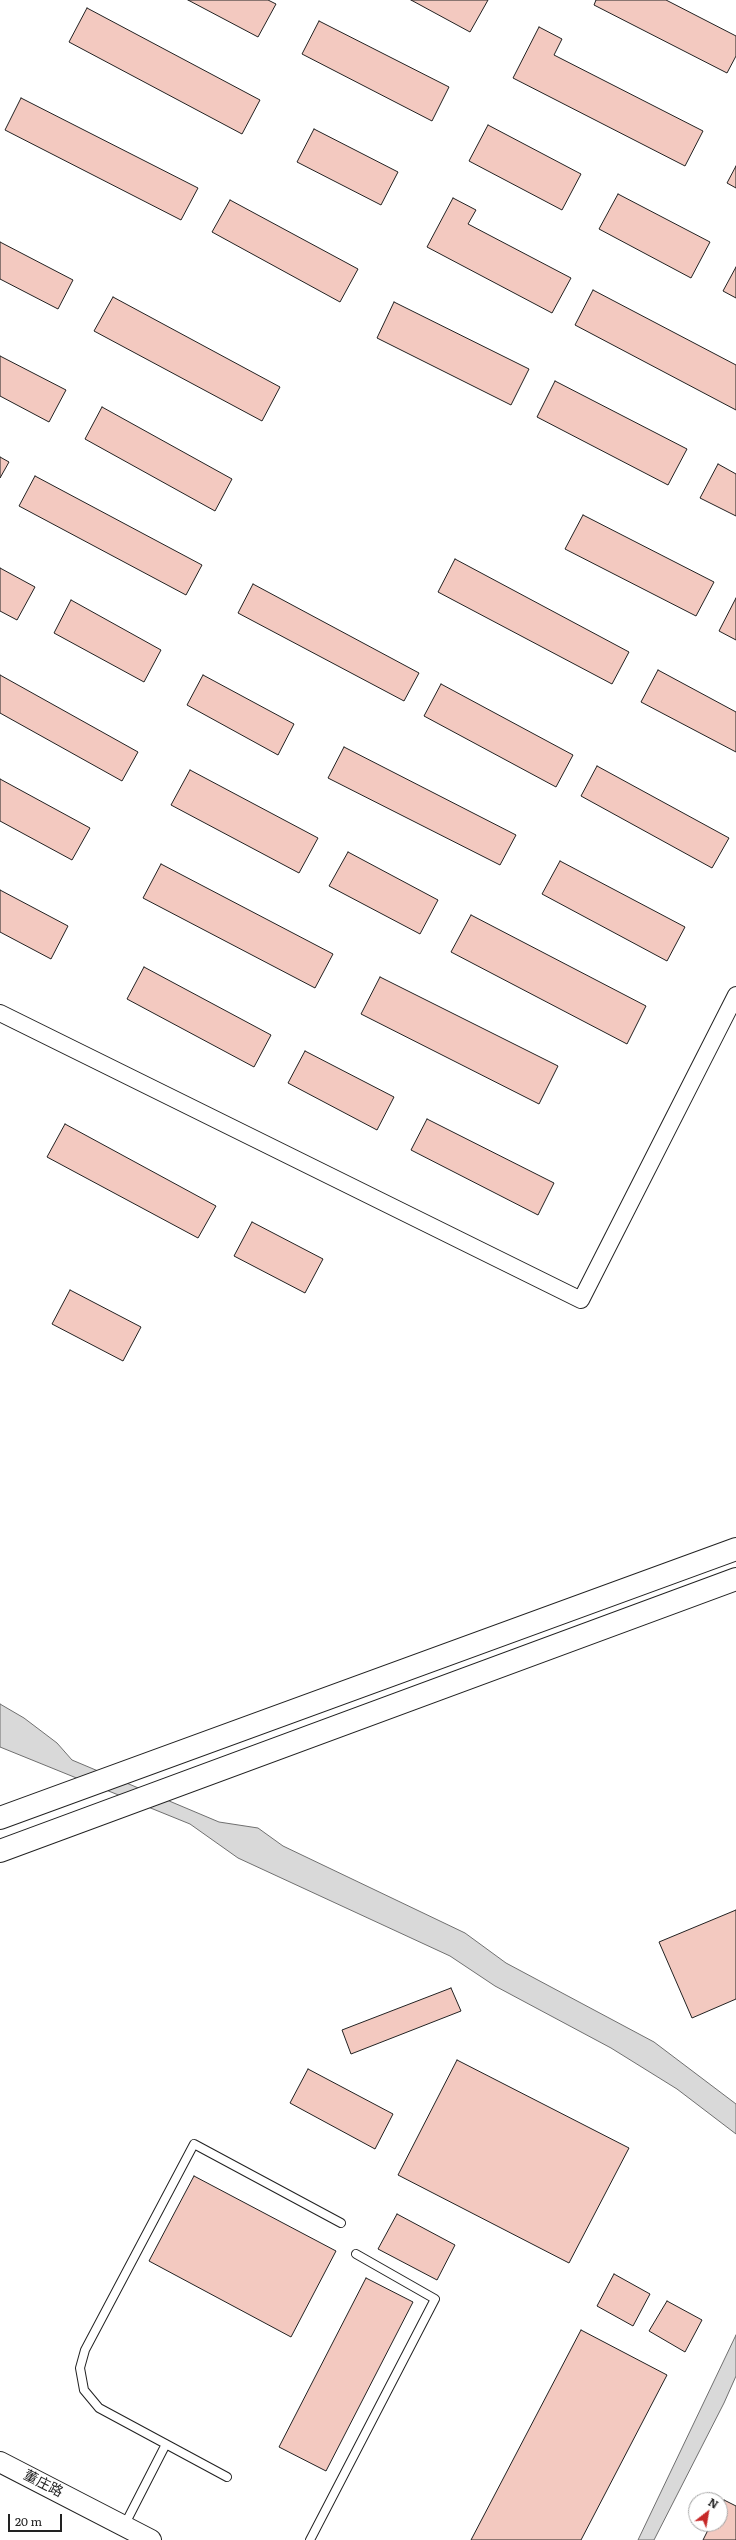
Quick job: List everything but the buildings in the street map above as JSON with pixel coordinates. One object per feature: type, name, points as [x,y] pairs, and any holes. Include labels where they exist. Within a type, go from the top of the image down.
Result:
[{"type":"highway","points":[[0,1818],[116,1777],[736,1549]]},
{"type":"highway","points":[[0,1851],[736,1579]]},
{"type":"street","points":[[0,1013],[581,1300],[736,995]]},
{"type":"street","name":"董庄路","points":[[0,2462],[151,2540]]},
{"type":"lane","points":[[227,2477],[99,2408],[84,2390],[80,2368],[85,2350],[194,2144],[340,2223]]},
{"type":"lane","points":[[310,2540],[435,2299],[356,2254]]},
{"type":"lane","points":[[124,2526],[166,2444]]},
{"type":"shaded area","points":[[0,1704],[24,1718],[57,1743],[72,1760],[219,1822],[258,1828],[283,1846],[465,1933],[506,1963],[654,2042],[736,2104],[736,2134],[677,2089],[611,2048],[495,1986],[450,1956],[238,1858],[190,1824],[0,1747]]},
{"type":"shaded area","points":[[736,2335],[736,2376],[724,2403],[654,2540],[638,2540]]}]
